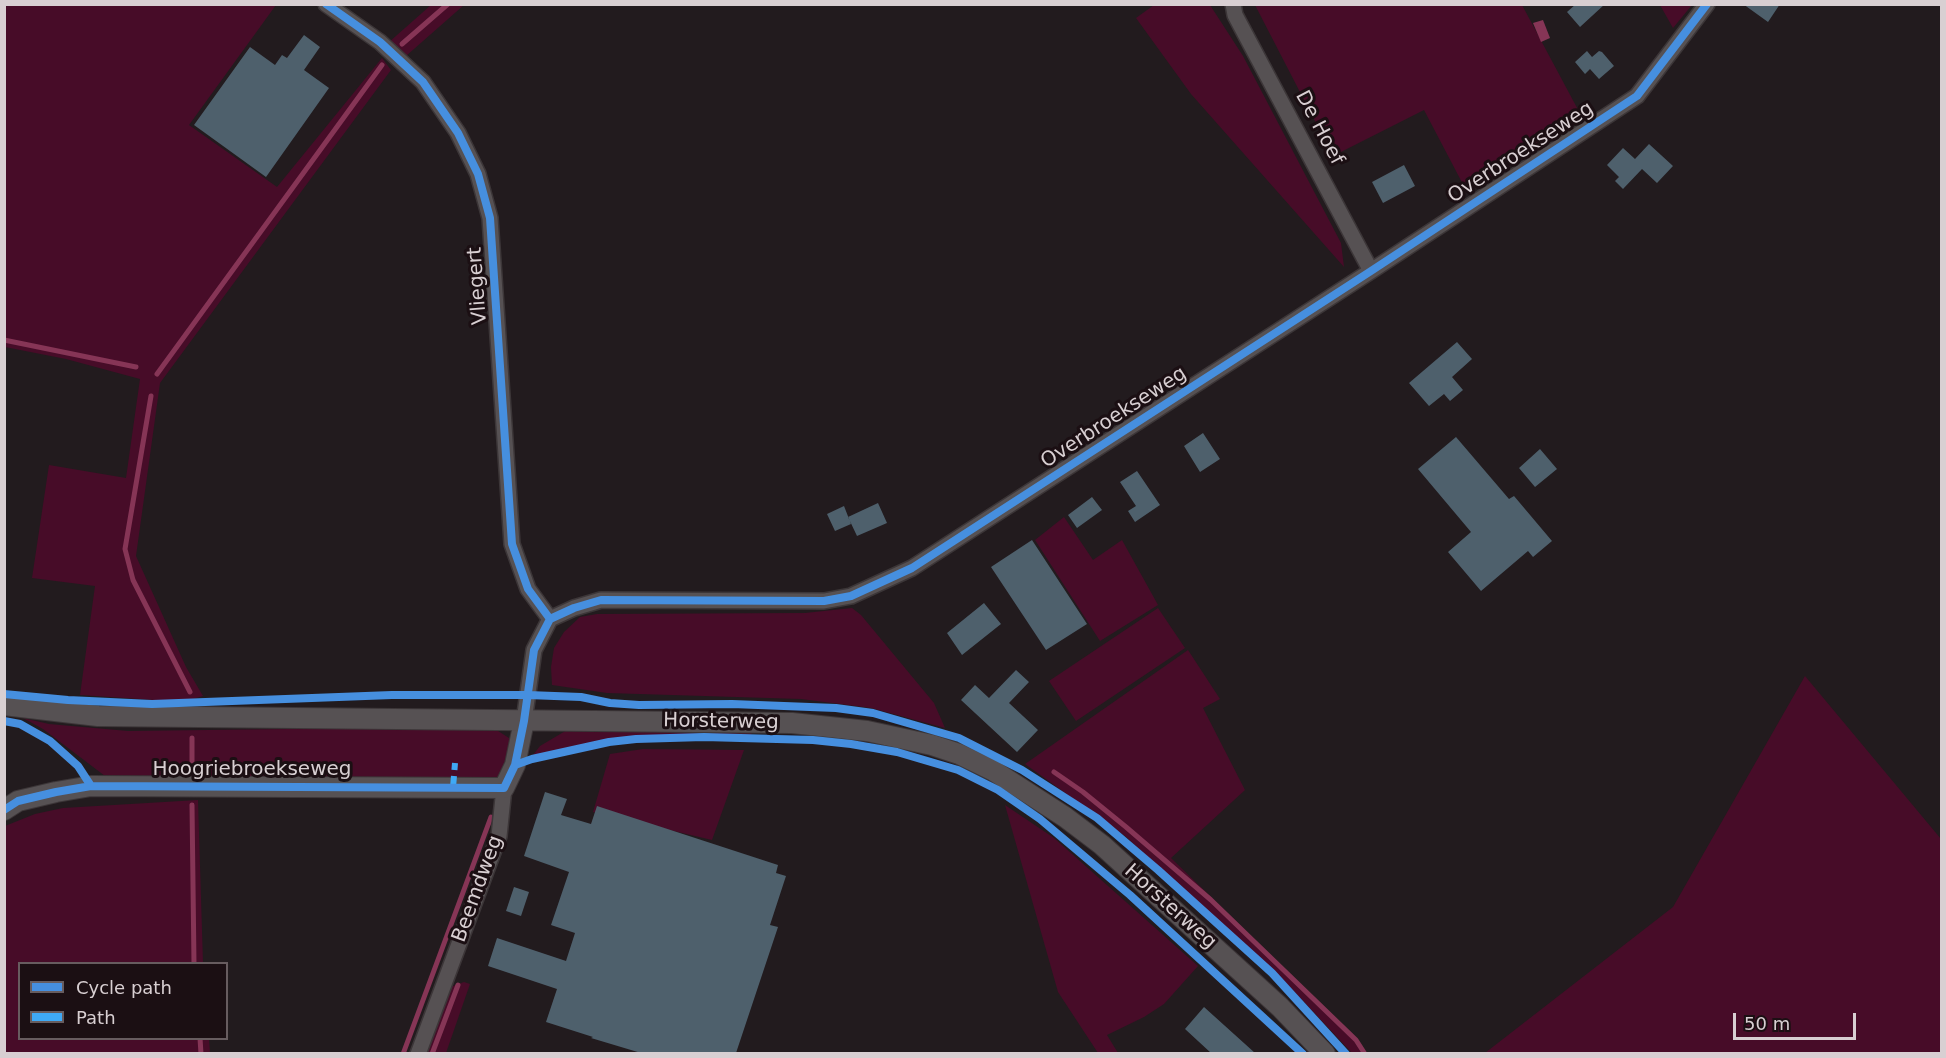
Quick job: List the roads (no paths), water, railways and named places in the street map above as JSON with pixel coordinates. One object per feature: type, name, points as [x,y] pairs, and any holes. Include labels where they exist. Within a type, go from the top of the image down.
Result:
[{"type":"street","name":"Vliegert","points":[[326,4],[380,42],[423,82],[458,133],[478,174],[490,218],[512,544],[528,589],[550,619]]},
{"type":"street","name":"De Hoef","points":[[1233,4],[1235,15],[1371,271]]},
{"type":"street","name":"Overbroekseweg","points":[[550,619],[574,608],[601,600],[824,601],[850,596],[872,588],[912,568],[1637,96],[1707,4]]},
{"type":"street","points":[[524,721],[534,650],[550,619]]},
{"type":"street","name":"Horsterweg","points":[[4,705],[98,716],[675,721],[819,725],[887,734],[959,754],[994,771],[1065,817],[1102,845],[1280,1007],[1325,1053]]},
{"type":"street","name":"Beemdweg","points":[[418,1053],[499,836],[504,788],[515,765],[524,721]]},
{"type":"street","name":"Hoogriebroekseweg","points":[[4,810],[18,801],[91,786],[504,788]]},
{"type":"waterway","points":[[402,44],[448,4]]},
{"type":"waterway","points":[[157,374],[382,65]]},
{"type":"waterway","points":[[4,340],[136,367]]},
{"type":"waterway","points":[[151,396],[125,549],[133,580],[190,692]]},
{"type":"waterway","points":[[192,738],[192,768]]},
{"type":"waterway","points":[[1054,772],[1126,827],[1211,900],[1356,1040],[1365,1054]]},
{"type":"waterway","points":[[192,805],[194,962]]},
{"type":"waterway","points":[[403,1054],[491,817]]},
{"type":"waterway","points":[[432,1054],[458,985]]},
{"type":"waterway","points":[[200,1040],[201,1054]]}]
